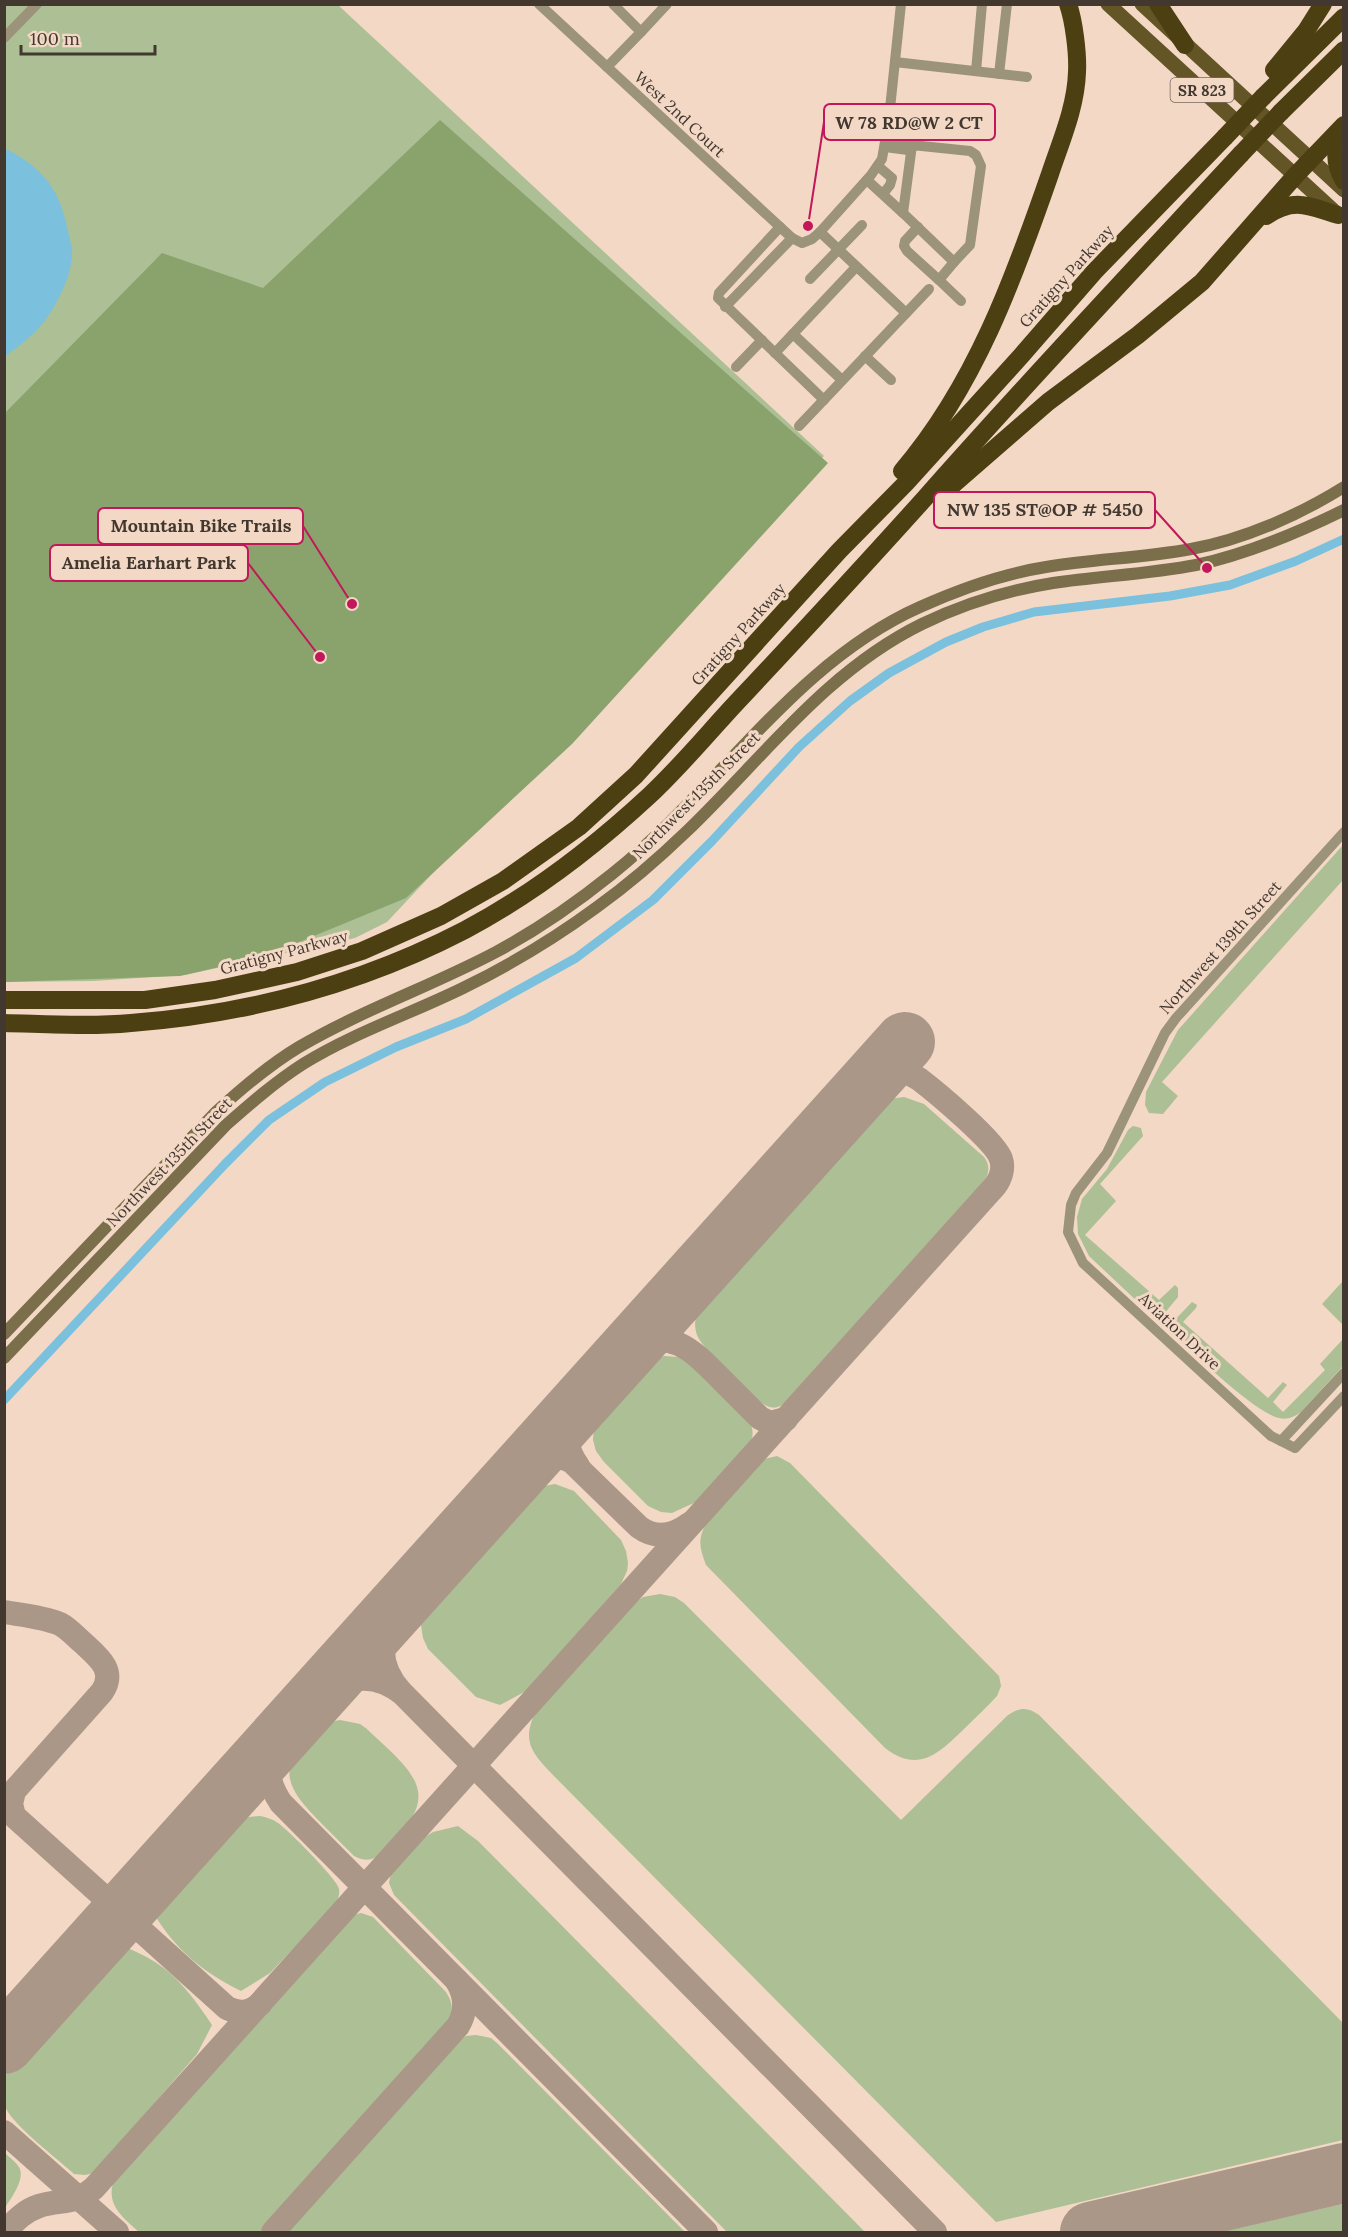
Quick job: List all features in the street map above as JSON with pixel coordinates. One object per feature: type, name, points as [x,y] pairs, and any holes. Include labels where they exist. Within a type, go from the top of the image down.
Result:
[{"type":"highway","points":[[839,551],[869,508],[904,468],[936,425],[960,387],[992,327],[1017,267],[1071,111],[1077,72],[1068,4]]},
{"type":"highway","points":[[1158,4],[1185,45]]},
{"type":"highway","points":[[1259,93],[1306,31],[1323,4]]},
{"type":"highway","name":"Gratigny Parkway","points":[[4,1000],[145,1000],[215,990],[297,972],[362,951],[441,916],[503,881],[587,820],[636,775],[839,551],[906,483],[1221,133],[1259,93],[1344,17]]},
{"type":"highway","points":[[4,1023],[127,1024],[195,1017],[262,1006],[341,983],[399,961],[465,930],[537,888],[594,844],[653,792],[885,544],[1001,414],[1241,154],[1344,50]]},
{"type":"highway","points":[[885,544],[1048,402],[1138,335],[1202,282],[1295,176],[1344,126]]},
{"type":"highway","points":[[1344,126],[1336,145],[1335,162],[1344,181]]},
{"type":"highway","points":[[1257,222],[1278,208],[1294,203],[1308,205],[1341,218]]},
{"type":"main road","name":"SR 823","points":[[1108,4],[1341,218]]},
{"type":"main road","name":"SR 823","points":[[1142,4],[1344,190]]},
{"type":"main road","name":"Northwest 135th Street","points":[[4,1334],[216,1112],[247,1083],[308,1042],[498,951],[585,894],[676,817],[802,686],[851,646],[917,608],[999,577],[1043,567],[1191,549],[1225,540],[1288,517],[1344,487]]},
{"type":"main road","name":"Northwest 135th Street","points":[[4,1358],[226,1125],[279,1081],[305,1063],[348,1040],[462,989],[505,966],[597,907],[637,876],[688,830],[820,694],[890,641],[933,619],[1005,593],[1051,583],[1195,565],[1230,556],[1303,530],[1344,510]]},
{"type":"main road","points":[[67,1268],[79,1280]]},
{"type":"street","points":[[4,38],[37,4]]},
{"type":"street","points":[[613,4],[641,32]]},
{"type":"street","points":[[607,67],[667,4]]},
{"type":"street","points":[[725,306],[775,255],[797,241],[812,239],[820,232],[878,166],[886,145],[901,4]]},
{"type":"street","points":[[976,71],[982,4]]},
{"type":"street","points":[[999,74],[1007,4]]},
{"type":"street","name":"West 2nd Court","points":[[546,7],[607,67],[797,241]]},
{"type":"street","points":[[895,62],[1027,77]]},
{"type":"street","points":[[886,145],[908,142],[912,145],[970,152],[979,160],[981,166],[970,244],[939,280]]},
{"type":"street","points":[[903,213],[912,145]]},
{"type":"street","points":[[878,166],[892,178],[883,194]]},
{"type":"street","points":[[867,180],[954,262]]},
{"type":"street","points":[[810,279],[862,225]]},
{"type":"street","points":[[780,227],[719,293],[718,298],[824,400]]},
{"type":"street","points":[[918,227],[905,241],[904,246],[961,301]]},
{"type":"street","points":[[820,232],[906,313]]},
{"type":"street","points":[[763,244],[775,255]]},
{"type":"street","points":[[775,353],[856,267]]},
{"type":"street","points":[[799,426],[929,289]]},
{"type":"street","points":[[793,334],[842,380]]},
{"type":"street","points":[[736,367],[762,340]]},
{"type":"street","points":[[865,356],[891,380]]},
{"type":"street","name":"Northwest 139th Street","points":[[1068,1219],[1076,1192],[1107,1153],[1170,1025],[1344,832]]},
{"type":"street","name":"Aviation Drive","points":[[1068,1219],[1068,1232],[1083,1263],[1271,1436],[1295,1448],[1344,1396]]},
{"type":"street","points":[[1281,1441],[1344,1373]]},
{"type":"green space","points":[[4,5],[338,5],[824,456],[387,922],[355,938],[185,975],[93,981],[5,982]]},
{"type":"green space","points":[[440,120],[828,463],[572,744],[406,898],[263,957],[180,976],[5,982],[5,413],[162,253],[263,288]]},
{"type":"green space","points":[[1343,845],[1343,880],[1162,1082],[1178,1096],[1163,1114],[1149,1113],[1145,1105],[1146,1092],[1178,1030]]},
{"type":"green space","points":[[904,1097],[924,1104],[984,1157],[988,1165],[987,1176],[980,1187],[787,1402],[777,1407],[763,1404],[742,1387],[701,1342],[695,1327],[700,1302],[874,1107],[888,1099]]},
{"type":"green space","points":[[1133,1126],[1141,1128],[1143,1136],[1100,1184],[1116,1201],[1085,1235],[1159,1300],[1175,1285],[1178,1288],[1178,1297],[1163,1315],[1156,1319],[1089,1256],[1078,1234],[1077,1217],[1082,1199],[1107,1169],[1128,1130]]},
{"type":"green space","points":[[1343,1281],[1343,1325],[1322,1304]]},
{"type":"green space","points":[[1192,1302],[1197,1305],[1196,1308],[1183,1322],[1268,1398],[1283,1382],[1287,1385],[1273,1402],[1283,1412],[1325,1370],[1320,1364],[1343,1339],[1343,1366],[1301,1412],[1291,1418],[1279,1418],[1254,1405],[1239,1393],[1169,1330],[1169,1326]]},
{"type":"green space","points":[[664,1356],[679,1357],[693,1365],[749,1421],[753,1434],[748,1446],[696,1502],[672,1513],[661,1512],[648,1506],[604,1462],[596,1451],[593,1440],[597,1416],[642,1364]]},
{"type":"green space","points":[[777,1456],[790,1463],[999,1676],[1001,1686],[997,1696],[946,1746],[928,1757],[918,1760],[908,1759],[897,1756],[885,1748],[706,1565],[700,1541],[705,1525],[758,1464],[764,1459]]},
{"type":"green space","points":[[555,1484],[574,1491],[621,1540],[626,1551],[627,1571],[621,1584],[528,1690],[500,1705],[476,1697],[428,1649],[421,1625],[425,1607],[527,1494],[539,1487]]},
{"type":"green space","points":[[660,1594],[675,1597],[684,1603],[901,1820],[1008,1715],[1016,1710],[1024,1709],[1039,1715],[1343,2023],[1343,2140],[996,2222],[551,1773],[533,1751],[530,1745],[529,1730],[536,1711],[629,1606],[643,1597]]},
{"type":"green space","points":[[340,1720],[360,1724],[367,1729],[408,1770],[418,1792],[416,1808],[409,1822],[384,1851],[370,1860],[354,1856],[321,1823],[297,1796],[290,1777],[290,1766],[294,1756],[306,1739],[323,1725]]},
{"type":"green space","points":[[260,1816],[278,1823],[301,1844],[330,1875],[339,1889],[339,1894],[333,1907],[270,1973],[241,1991],[214,1976],[191,1959],[171,1938],[153,1912],[226,1828],[249,1817]]},
{"type":"green space","points":[[458,1826],[478,1841],[865,2232],[727,2232],[394,1895],[389,1883],[391,1873],[420,1840],[433,1832]]},
{"type":"green space","points":[[361,1913],[373,1917],[445,1991],[451,2004],[451,2019],[260,2232],[139,2232],[120,2214],[113,2201],[112,2193],[116,2176],[345,1922],[353,1915]]},
{"type":"green space","points":[[121,1945],[151,1959],[172,1975],[193,1998],[212,2025],[197,2054],[94,2173],[74,2174],[25,2131],[9,2113],[4,2102],[4,2082],[9,2069]]},
{"type":"green space","points":[[466,2036],[491,2038],[497,2043],[685,2232],[287,2232],[454,2044]]},
{"type":"green space","points":[[5,2153],[18,2165],[21,2177],[5,2208]]},
{"type":"green space","points":[[1343,2204],[1343,2232],[1220,2232]]},
{"type":"water","points":[[4,148],[36,169],[52,187],[62,210],[72,251],[67,279],[48,316],[30,337],[5,356]]},
{"type":"waterway","points":[[4,1400],[269,1120],[325,1082],[396,1047],[466,1019],[576,958],[653,900],[712,841],[799,747],[850,701],[889,673],[946,642],[983,627],[1034,612],[1170,596],[1230,585],[1296,561],[1344,539]]},
{"type":"taxiway","points":[[5,2232],[20,2217],[34,2208],[74,2199],[94,2188],[995,1186],[999,1180],[1002,1162],[997,1151],[988,1141],[965,1117],[919,1079],[908,1073],[882,1068]]},
{"type":"taxiway","points":[[631,1347],[659,1340],[681,1345],[701,1359],[760,1418],[770,1423],[786,1419]]},
{"type":"taxiway","points":[[577,1408],[567,1437],[570,1451],[578,1466]]},
{"type":"taxiway","points":[[523,1467],[535,1460],[552,1456],[571,1461],[645,1531],[664,1534],[677,1531],[689,1524]]},
{"type":"taxiway","points":[[398,1607],[387,1629],[383,1651],[387,1671],[401,1692]]},
{"type":"taxiway","points":[[4,1612],[40,1618],[63,1626],[99,1658],[107,1677],[102,1692],[14,1791],[11,1804],[14,1816],[227,2008],[244,2012],[260,2004]]},
{"type":"taxiway","points":[[312,1702],[334,1687],[356,1679],[379,1681],[403,1694],[935,2232]]},
{"type":"taxiway","points":[[277,1741],[270,1757],[269,1772],[273,1788],[281,1803],[706,2232]]},
{"type":"taxiway","points":[[273,2232],[458,2026],[463,2015],[464,2004],[457,1981]]},
{"type":"taxiway","points":[[4,2132],[117,2232]]},
{"type":"runway","points":[[4,2044],[905,1042]]},
{"type":"runway","points":[[1090,2232],[1344,2173]]},
{"type":"place","name":"W 78 RD@W 2 CT","points":[[808,226]]},
{"type":"place","name":"NW 135 ST@OP # 5450","points":[[1207,568]]},
{"type":"place","name":"Mountain Bike Trails","points":[[352,604]]},
{"type":"place","name":"Amelia Earhart Park","points":[[320,657]]}]
